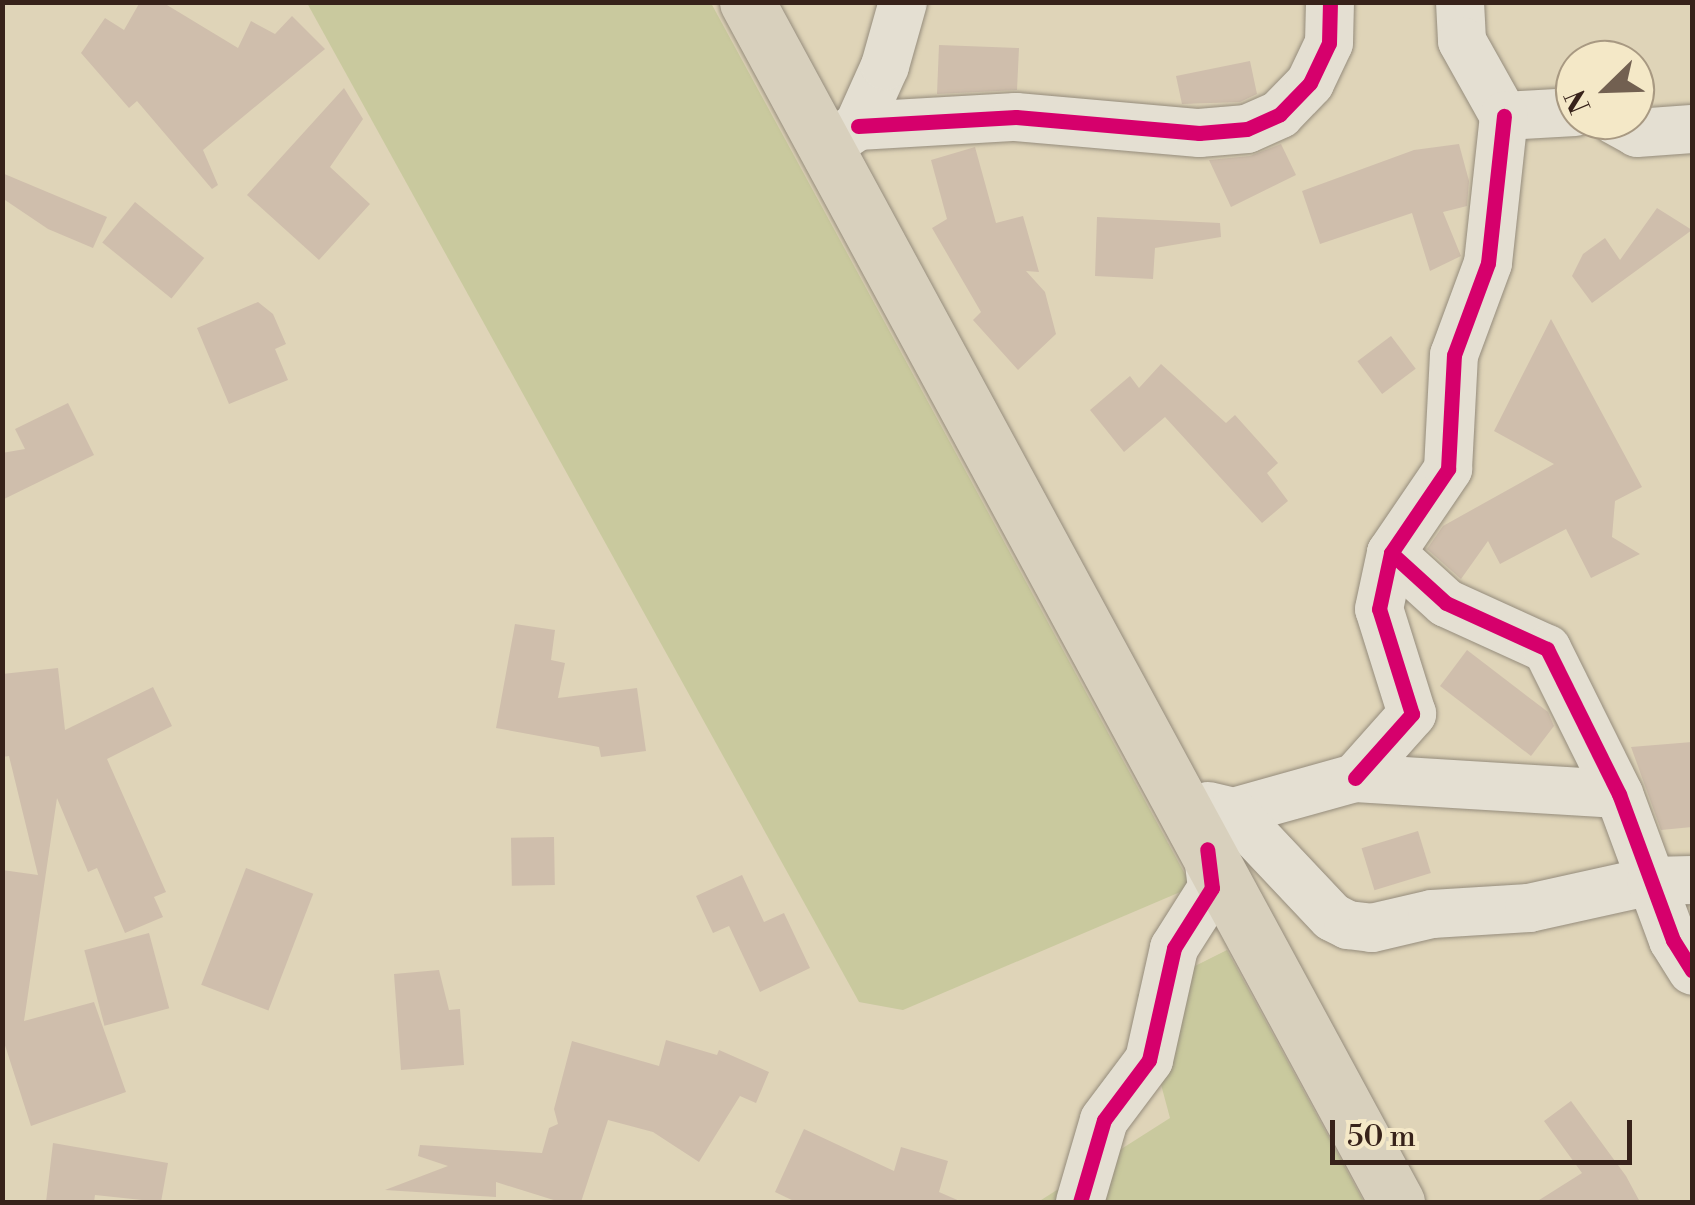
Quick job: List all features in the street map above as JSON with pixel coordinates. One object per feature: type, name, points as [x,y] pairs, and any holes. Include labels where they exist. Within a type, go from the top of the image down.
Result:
[{"type":"main road","points":[[747,2],[842,137],[1210,825],[1396,1202]]},
{"type":"street","points":[[842,137],[885,66],[903,2]]},
{"type":"street","points":[[842,137],[1016,117],[1199,133],[1247,130],[1280,114],[1310,83],[1329,43],[1330,2]]},
{"type":"street","points":[[1355,778],[1412,714],[1379,609],[1391,553],[1448,469],[1454,355],[1488,263],[1504,116],[1462,41],[1460,2]]},
{"type":"street","points":[[1504,116],[1555,113]]},
{"type":"street","points":[[1655,132],[1692,129]]},
{"type":"street","points":[[1391,553],[1446,603],[1547,650],[1618,794],[1672,880],[1692,971]]},
{"type":"street","points":[[1210,825],[1355,778],[1618,794]]},
{"type":"street","points":[[1210,825],[1332,917],[1348,925],[1372,928],[1432,914],[1529,908],[1672,880]]},
{"type":"street","points":[[1080,1202],[1104,1120],[1149,1060],[1174,948],[1212,888],[1210,825]]},
{"type":"green space","points":[[307,3],[711,3],[1192,887],[903,1010],[859,1002]]},
{"type":"green space","points":[[1227,950],[1364,1202],[1038,1202],[1170,1118],[1137,995]]},
{"type":"building","points":[[140,2],[162,2],[238,48],[251,21],[275,34],[292,16],[325,49],[203,150],[218,185],[212,189],[137,101],[129,108],[81,53],[105,18],[124,30]]},
{"type":"building","points":[[939,45],[1019,48],[1017,90],[937,94]]},
{"type":"building","points":[[1250,61],[1257,94],[1240,102],[1182,104],[1176,76]]},
{"type":"building","points":[[344,88],[363,119],[330,167],[370,204],[319,260],[247,195]]},
{"type":"building","points":[[1281,144],[1296,175],[1231,207],[1209,160],[1250,156]]},
{"type":"building","points":[[1459,144],[1469,181],[1467,206],[1443,212],[1461,256],[1430,271],[1412,213],[1320,244],[1302,191],[1414,150]]},
{"type":"building","points":[[975,147],[996,223],[1023,216],[1039,272],[1026,271],[1045,292],[1056,334],[1018,370],[973,320],[981,312],[932,228],[947,219],[931,160]]},
{"type":"building","points":[[2,173],[107,217],[93,248],[48,229],[2,198]]},
{"type":"building","points":[[135,202],[204,258],[171,298],[102,242]]},
{"type":"building","points":[[1657,208],[1692,230],[1592,303],[1572,276],[1583,254],[1605,238],[1620,260]]},
{"type":"building","points":[[1097,217],[1220,223],[1221,237],[1155,248],[1153,279],[1095,276]]},
{"type":"building","points":[[258,302],[273,314],[286,344],[275,349],[288,380],[229,404],[197,328]]},
{"type":"building","points":[[1551,319],[1642,487],[1615,501],[1612,537],[1640,554],[1591,578],[1566,529],[1500,564],[1488,541],[1461,579],[1427,549],[1443,526],[1554,464],[1494,431]]},
{"type":"building","points":[[1391,336],[1416,369],[1382,394],[1357,361]]},
{"type":"building","points":[[1161,364],[1226,423],[1235,415],[1278,463],[1267,473],[1288,501],[1262,523],[1165,417],[1124,452],[1090,410],[1130,376],[1139,388]]},
{"type":"building","points":[[68,403],[94,455],[2,500],[2,453],[25,449],[15,429]]},
{"type":"building","points":[[515,624],[555,630],[551,660],[565,663],[558,698],[637,688],[646,751],[601,757],[599,747],[496,728]]},
{"type":"building","points":[[1467,650],[1548,712],[1554,726],[1531,756],[1440,686]]},
{"type":"building","points":[[58,668],[65,730],[153,687],[172,726],[107,759],[166,892],[154,897],[163,917],[125,933],[97,868],[88,872],[57,798],[24,1021],[94,1002],[126,1092],[31,1126],[2,1036],[2,870],[38,875],[9,756],[2,757],[2,674]]},
{"type":"building","points":[[1692,742],[1692,827],[1661,830],[1631,747]]},
{"type":"building","points":[[1418,831],[1431,873],[1374,890],[1362,848]]},
{"type":"building","points":[[554,837],[555,885],[512,886],[511,838]]},
{"type":"building","points":[[246,868],[313,894],[268,1011],[201,985]]},
{"type":"building","points":[[742,875],[764,922],[784,913],[810,968],[760,992],[729,926],[713,933],[696,896]]},
{"type":"building","points":[[149,933],[169,1008],[104,1026],[84,950]]},
{"type":"building","points":[[439,970],[449,1010],[460,1009],[464,1065],[401,1070],[394,974]]},
{"type":"building","points":[[666,1040],[717,1055],[719,1050],[769,1072],[756,1103],[740,1096],[699,1162],[653,1132],[608,1120],[581,1202],[560,1202],[496,1182],[496,1197],[385,1190],[448,1166],[418,1156],[420,1145],[542,1153],[549,1128],[558,1124],[554,1109],[572,1041],[659,1066]]},
{"type":"building","points":[[1571,1101],[1626,1176],[1640,1202],[1536,1202],[1582,1173],[1544,1121]]},
{"type":"building","points":[[804,1129],[894,1171],[901,1147],[948,1161],[939,1192],[962,1202],[796,1202],[775,1192]]},
{"type":"building","points":[[53,1143],[168,1163],[161,1202],[95,1195],[94,1202],[46,1202]]},
{"type":"cycle path","points":[[858,126],[1016,117],[1199,133],[1247,129],[1280,114],[1310,83],[1329,43],[1330,2]]},
{"type":"cycle path","points":[[1355,778],[1412,714],[1379,609],[1391,553],[1448,469],[1454,355],[1488,263],[1504,116]]},
{"type":"cycle path","points":[[1391,553],[1446,603],[1547,649],[1619,794],[1673,940],[1692,971]]},
{"type":"cycle path","points":[[1080,1202],[1104,1120],[1149,1060],[1174,948],[1212,888],[1207,849]]}]
